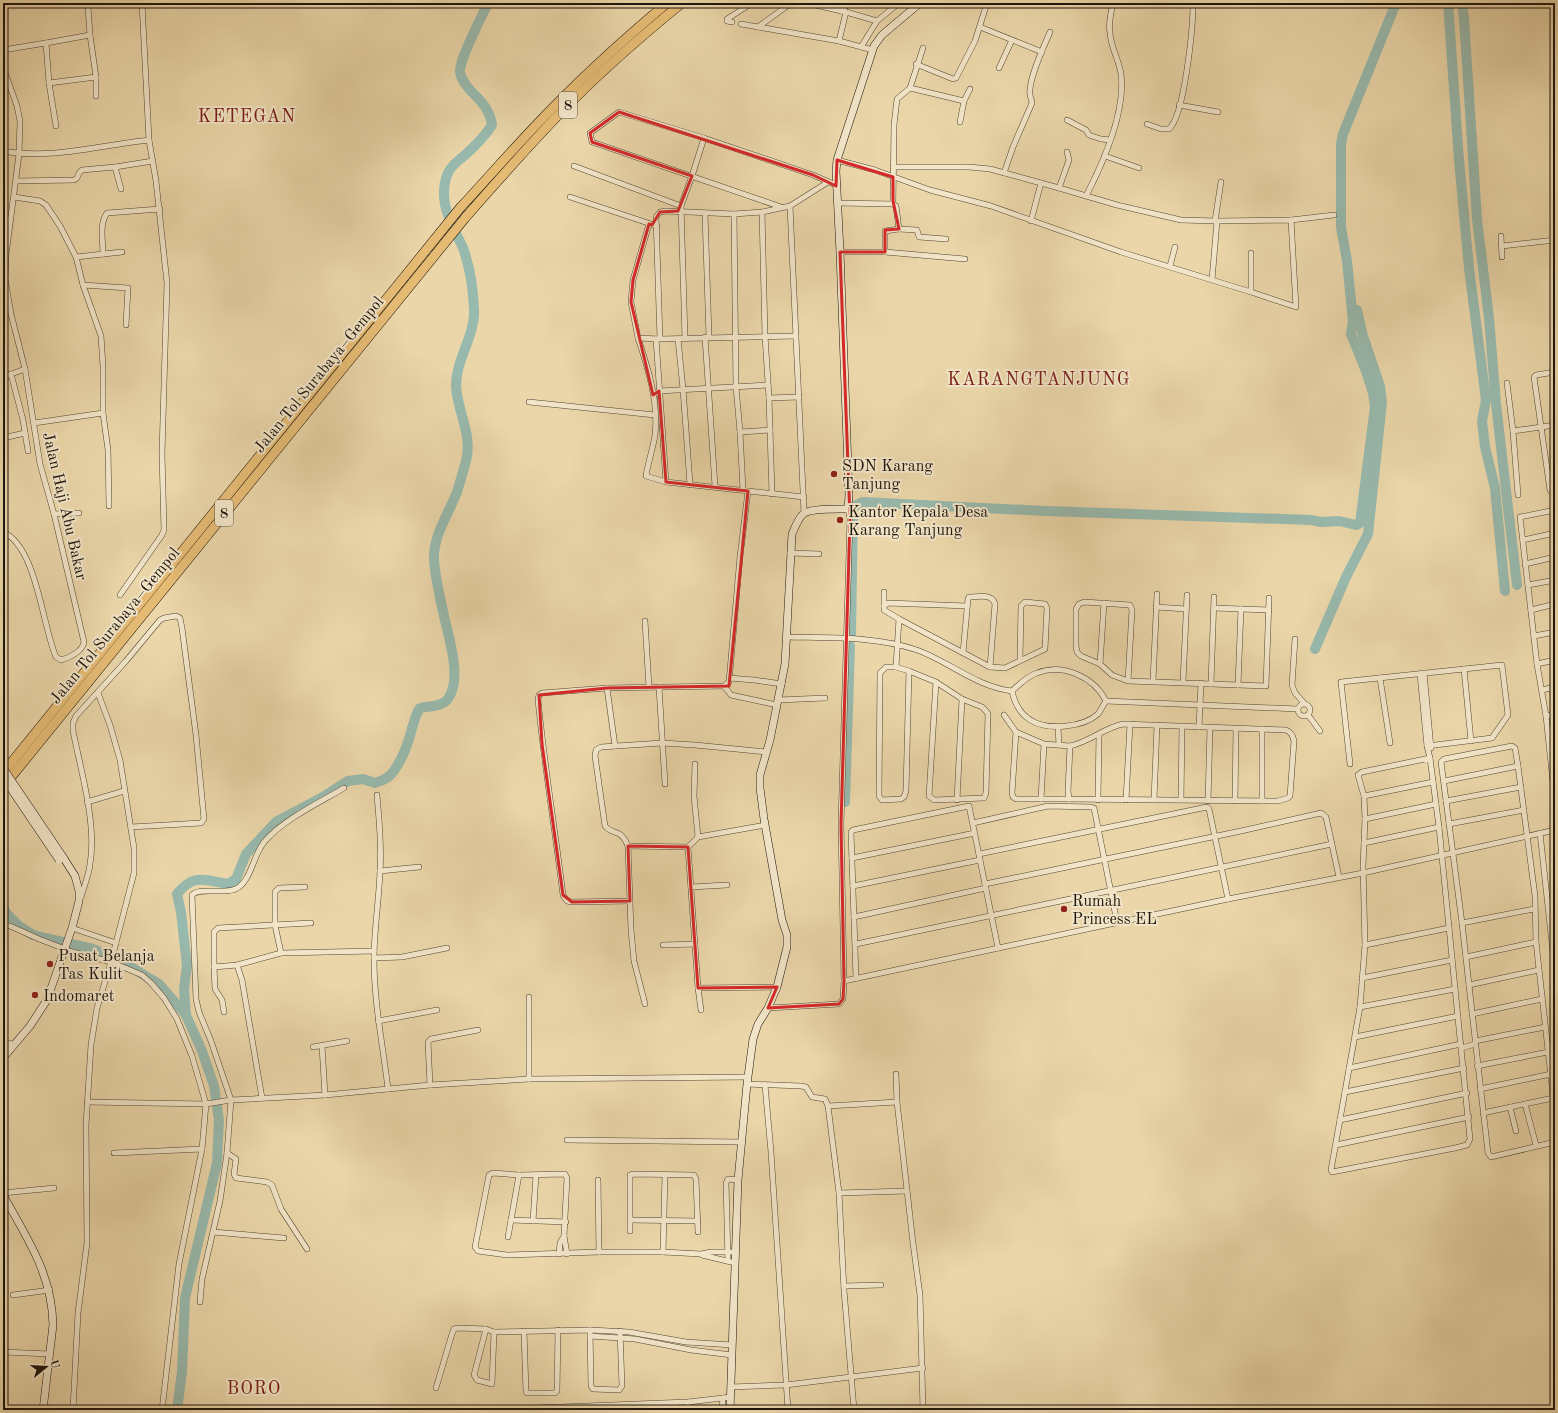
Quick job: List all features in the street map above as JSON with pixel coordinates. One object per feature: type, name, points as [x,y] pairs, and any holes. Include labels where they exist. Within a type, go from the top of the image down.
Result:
[{"type":"highway","name":"Jalan Tol Surabaya–Gempol","points":[[3,786],[442,237],[460,208],[540,121],[572,89],[627,37],[667,3]]},
{"type":"highway","name":"Jalan Tol Surabaya–Gempol","points":[[3,773],[442,237],[465,218],[516,160],[572,102],[611,64],[682,3]]},
{"type":"street","points":[[120,595],[164,532],[162,453],[167,283],[160,209],[149,140],[142,3]]},
{"type":"street","points":[[732,22],[727,21],[727,19],[752,3]]},
{"type":"street","points":[[758,27],[791,3]]},
{"type":"street","points":[[807,3],[877,21]]},
{"type":"street","points":[[840,41],[843,12],[849,3]]},
{"type":"street","points":[[861,47],[877,21],[899,3]]},
{"type":"street","points":[[768,1008],[839,1004],[843,999],[845,980],[841,824],[850,518],[848,509],[849,495],[840,252],[836,185],[837,160],[874,46],[882,35],[920,3]]},
{"type":"street","points":[[916,64],[953,79],[956,78],[965,62],[980,27],[987,3]]},
{"type":"street","points":[[1086,196],[1106,156],[1119,108],[1122,82],[1119,65],[1110,34],[1112,3]]},
{"type":"street","points":[[1146,124],[1161,130],[1169,129],[1173,125],[1179,105],[1191,48],[1193,3]]},
{"type":"street","points":[[88,7],[96,77],[96,96]]},
{"type":"street","points":[[741,24],[840,41],[873,50]]},
{"type":"street","points":[[980,27],[1042,52]]},
{"type":"street","points":[[1004,173],[1013,147],[1032,103],[1030,87],[1050,32]]},
{"type":"street","points":[[3,50],[90,35]]},
{"type":"street","points":[[999,68],[1012,40]]},
{"type":"street","points":[[46,43],[49,83],[56,126]]},
{"type":"street","points":[[892,204],[894,125],[897,99],[910,88],[916,64],[923,48]]},
{"type":"street","name":"Jalan Haji Abu Bakar","points":[[3,67],[4,78],[19,112],[20,121],[19,154],[14,197],[7,218],[5,279],[18,372],[34,423],[40,464],[54,514],[84,642],[81,648],[63,660],[58,660],[55,653],[26,556],[14,539],[3,532]]},
{"type":"street","points":[[49,83],[96,77]]},
{"type":"street","points":[[910,88],[964,102]]},
{"type":"street","points":[[960,122],[964,102],[970,89]]},
{"type":"street","points":[[1179,105],[1218,112]]},
{"type":"street","points":[[782,207],[592,142],[590,133],[619,112],[704,138],[813,175],[836,185]]},
{"type":"street","points":[[1067,120],[1086,130],[1090,135],[1101,139],[1110,140]]},
{"type":"street","points":[[685,338],[680,206],[692,176],[704,138]]},
{"type":"street","points":[[4,151],[19,154],[75,151],[149,140]]},
{"type":"street","points":[[1059,188],[1070,160],[1067,152]]},
{"type":"street","points":[[1106,156],[1139,168]]},
{"type":"street","points":[[16,181],[74,180],[82,170],[115,167],[153,160]]},
{"type":"street","points":[[837,160],[930,190],[991,206],[1121,252],[1170,266],[1296,307],[1291,220]]},
{"type":"street","points":[[574,166],[680,206]]},
{"type":"street","points":[[115,167],[122,188]]},
{"type":"street","points":[[893,167],[969,167],[990,169],[1154,214],[1188,220],[1291,220],[1334,215]]},
{"type":"street","points":[[666,482],[658,391],[656,217],[660,212],[734,214],[762,212],[790,206],[828,182]]},
{"type":"street","points":[[1212,280],[1216,221],[1221,182]]},
{"type":"street","points":[[1031,221],[1040,183]]},
{"type":"street","points":[[14,197],[40,201],[46,205],[60,226],[76,257],[83,285],[101,336],[103,366],[103,413],[108,450],[108,506]]},
{"type":"street","points":[[570,197],[657,226]]},
{"type":"street","points":[[837,203],[892,204],[896,206],[899,230]]},
{"type":"street","points":[[790,206],[804,513]]},
{"type":"street","points":[[103,254],[103,223],[107,213],[160,209]]},
{"type":"street","points":[[762,212],[765,336],[769,398],[772,494]]},
{"type":"street","points":[[704,213],[709,388],[715,486]]},
{"type":"street","points":[[630,901],[572,902],[567,901],[563,895],[542,744],[539,695],[542,693],[606,688],[724,686],[727,684],[729,678],[745,490],[736,387],[734,214]]},
{"type":"street","points":[[649,224],[633,280],[631,302],[638,338],[648,368],[655,415],[655,432],[652,454],[646,476],[666,482],[715,486],[804,497]]},
{"type":"street","points":[[885,252],[885,231],[917,230],[919,237],[946,240]]},
{"type":"street","points":[[1501,236],[1502,257]]},
{"type":"street","points":[[1502,246],[1555,240]]},
{"type":"street","points":[[1170,266],[1174,247]]},
{"type":"street","points":[[76,257],[122,252]]},
{"type":"street","points":[[840,252],[885,252],[965,259]]},
{"type":"street","points":[[1251,253],[1251,292]]},
{"type":"street","points":[[83,285],[128,288],[126,325]]},
{"type":"street","points":[[638,338],[678,339],[736,336],[796,336]]},
{"type":"street","points":[[678,339],[690,484]]},
{"type":"street","points":[[3,377],[18,372],[19,401],[28,451]]},
{"type":"street","points":[[1555,372],[1534,376],[1550,490],[1555,491]]},
{"type":"street","points":[[1507,383],[1513,431],[1518,495]]},
{"type":"street","points":[[653,395],[658,391],[768,385]]},
{"type":"street","points":[[769,398],[799,396]]},
{"type":"street","points":[[528,402],[655,415]]},
{"type":"street","points":[[34,423],[103,413]]},
{"type":"street","points":[[1513,431],[1555,425]]},
{"type":"street","points":[[740,432],[770,430]]},
{"type":"street","points":[[3,438],[25,433]]},
{"type":"street","points":[[722,1410],[731,1387],[732,1252],[747,1080],[753,1039],[758,1024],[768,1008],[777,987],[787,947],[765,826],[760,775],[767,752],[785,664],[792,534],[797,522],[804,513],[812,510],[848,509]]},
{"type":"street","points":[[1555,510],[1520,517],[1537,664],[1554,769],[1555,799]]},
{"type":"street","points":[[54,514],[79,513]]},
{"type":"street","points":[[1523,540],[1555,533]]},
{"type":"street","points":[[790,553],[819,554]]},
{"type":"street","points":[[1526,564],[1555,558]]},
{"type":"street","points":[[1528,585],[1555,580]]},
{"type":"street","points":[[884,592],[884,610],[990,667],[1005,668],[1045,649],[1047,608],[1045,604],[1025,602],[1021,606],[1020,660]]},
{"type":"street","points":[[1153,681],[1157,594]]},
{"type":"street","points":[[963,653],[968,599],[970,597],[989,596],[994,600],[990,667]]},
{"type":"street","points":[[1183,682],[1187,596]]},
{"type":"street","points":[[1211,684],[1214,597]]},
{"type":"street","points":[[1128,681],[1131,607],[1128,604],[1084,602],[1079,604],[1076,609],[1077,652],[1081,656],[1100,664],[1112,676],[1128,681],[1266,686],[1269,598]]},
{"type":"street","points":[[884,606],[888,603],[967,606]]},
{"type":"street","points":[[1100,664],[1104,603]]},
{"type":"street","points":[[1531,610],[1555,604]]},
{"type":"street","points":[[1156,607],[1186,609]]},
{"type":"street","points":[[1214,608],[1269,610]]},
{"type":"street","points":[[1238,685],[1241,609]]},
{"type":"street","points":[[3,1058],[30,1026],[47,1000],[66,948],[89,870],[91,857],[91,832],[87,802],[72,725],[76,716],[98,693],[160,620],[165,617],[176,616],[179,618],[182,628],[195,727],[204,819],[201,822],[192,824],[131,827]]},
{"type":"street","points":[[896,667],[899,619]]},
{"type":"street","points":[[645,621],[649,687]]},
{"type":"street","points":[[1534,636],[1555,632]]},
{"type":"street","points":[[787,637],[873,640],[916,650],[930,655],[991,687],[1012,691]]},
{"type":"street","points":[[1295,639],[1292,685],[1295,693],[1304,703],[1307,704],[1310,709],[1308,715]]},
{"type":"street","points":[[1537,664],[1555,660]]},
{"type":"street","points":[[1350,764],[1341,682],[1502,665],[1508,715],[1492,738],[1429,745]]},
{"type":"street","points":[[909,671],[906,790],[904,797],[900,799],[882,800],[879,796],[878,790],[880,674],[886,667],[896,667],[909,671],[936,682],[962,699],[982,707],[986,711],[988,714],[986,793],[984,798],[934,800],[929,796],[936,682]]},
{"type":"street","points":[[1464,669],[1471,741]]},
{"type":"street","points":[[1012,691],[1028,677],[1038,672],[1057,670],[1074,672],[1084,677],[1095,685],[1106,700]]},
{"type":"street","points":[[1422,673],[1471,1135],[1467,1145],[1334,1172],[1331,1170],[1360,1007],[1365,946],[1362,873],[1365,819],[1364,796],[1358,775],[1360,772],[1430,757]]},
{"type":"street","points":[[729,678],[782,684]]},
{"type":"street","points":[[1380,678],[1390,743]]},
{"type":"street","points":[[1199,727],[1201,683]]},
{"type":"street","points":[[724,686],[731,695],[778,703],[825,698]]},
{"type":"street","points":[[659,687],[665,784]]},
{"type":"street","points":[[1542,690],[1555,687]]},
{"type":"street","points":[[606,688],[615,746]]},
{"type":"street","points":[[1012,691],[1017,707],[1032,722],[1040,725],[1058,727],[1071,726],[1090,719],[1099,713],[1106,700]]},
{"type":"street","points":[[73,1410],[78,1313],[87,1243],[87,1102],[90,1045],[95,1015],[104,980],[116,945],[134,876],[134,848],[131,827],[122,792],[118,750],[98,693]]},
{"type":"street","points":[[957,800],[962,699]]},
{"type":"street","points":[[1106,700],[1298,709]]},
{"type":"street","points":[[1298,709],[1301,704],[1304,703]]},
{"type":"street","points":[[1298,709],[1300,715],[1308,715]]},
{"type":"street","points":[[1546,716],[1555,714]]},
{"type":"street","points":[[1308,715],[1320,731]]},
{"type":"street","points":[[1004,716],[1016,732],[1044,744],[1070,746],[1089,740],[1114,725],[1130,724],[1286,730],[1292,734],[1294,741],[1290,796],[1278,801],[1016,799],[1013,797],[1012,793],[1016,732]]},
{"type":"street","points":[[1126,800],[1130,724]]},
{"type":"street","points":[[1154,800],[1157,725]]},
{"type":"street","points":[[1181,800],[1182,726]]},
{"type":"street","points":[[1058,727],[1059,745]]},
{"type":"street","points":[[1208,801],[1210,728]]},
{"type":"street","points":[[1235,801],[1236,729]]},
{"type":"street","points":[[1262,730],[1262,801]]},
{"type":"street","points":[[1098,800],[1099,734]]},
{"type":"street","points":[[645,1004],[634,961],[631,930],[628,846],[621,834],[607,829],[605,826],[597,775],[595,756],[596,750],[601,747],[662,743],[767,752]]},
{"type":"street","points":[[1041,799],[1044,744]]},
{"type":"street","points":[[1069,799],[1070,746]]},
{"type":"street","points":[[1555,1113],[1536,942],[1534,909],[1535,896],[1515,748],[1512,746],[1444,759],[1442,762],[1446,802],[1462,923],[1474,1043],[1488,1153],[1491,1157],[1555,1142]]},
{"type":"street","points":[[695,764],[694,796],[698,837]]},
{"type":"street","points":[[1444,781],[1518,766]]},
{"type":"street","points":[[3,768],[61,858]]},
{"type":"street","points":[[3,777],[75,876],[79,892],[79,901]]},
{"type":"street","points":[[1364,796],[1433,782]]},
{"type":"street","points":[[1446,802],[1521,787]]},
{"type":"street","points":[[200,1302],[202,1279],[217,1219],[227,1153],[229,1100],[211,1041],[199,1012],[196,999],[192,895],[199,891],[213,892],[234,889],[240,886],[248,875],[260,847],[266,840],[285,824],[344,788]]},
{"type":"street","points":[[87,802],[122,792]]},
{"type":"street","points":[[377,795],[380,831],[380,871],[374,951],[375,998],[388,1089]]},
{"type":"street","points":[[1365,819],[1436,804]]},
{"type":"street","points":[[854,978],[856,944],[852,830],[968,806],[970,807],[998,948]]},
{"type":"street","points":[[973,823],[1048,806],[1091,807],[1095,811],[1099,828],[1117,922]]},
{"type":"street","points":[[979,854],[1099,828],[1207,807],[1209,809],[1228,899]]},
{"type":"street","points":[[1449,824],[1524,810]]},
{"type":"street","points":[[854,917],[1105,859],[1321,813],[1326,817],[1340,876]]},
{"type":"street","points":[[628,846],[688,847],[698,837],[765,826]]},
{"type":"street","points":[[1364,842],[1439,827]]},
{"type":"street","points":[[845,980],[1228,899],[1340,876],[1362,873],[1553,830]]},
{"type":"street","points":[[852,858],[975,833]]},
{"type":"street","points":[[1541,833],[1555,971]]},
{"type":"street","points":[[856,944],[1332,844]]},
{"type":"street","points":[[688,847],[698,988],[701,1010]]},
{"type":"street","points":[[853,886],[980,860]]},
{"type":"street","points":[[380,871],[419,867]]},
{"type":"street","points":[[691,887],[727,885]]},
{"type":"street","points":[[281,953],[275,925],[275,891],[279,888],[305,887]]},
{"type":"street","points":[[1462,923],[1534,909]]},
{"type":"street","points":[[224,1012],[222,1000],[215,989],[214,932],[216,929],[311,923]]},
{"type":"street","points":[[10,926],[39,939],[111,961],[142,975],[151,983],[164,998],[177,1019],[207,1104],[202,1148],[179,1264],[162,1410]]},
{"type":"street","points":[[1365,946],[1448,928]]},
{"type":"street","points":[[72,929],[116,945]]},
{"type":"street","points":[[1466,957],[1536,942]]},
{"type":"street","points":[[663,946],[695,944]]},
{"type":"street","points":[[374,958],[402,957],[447,948]]},
{"type":"street","points":[[214,967],[237,964],[281,953],[374,951]]},
{"type":"street","points":[[1362,978],[1452,960]]},
{"type":"street","points":[[237,964],[242,980],[262,1098]]},
{"type":"street","points":[[1469,985],[1539,970]]},
{"type":"street","points":[[698,988],[777,987]]},
{"type":"street","points":[[1360,1007],[1455,989]]},
{"type":"street","points":[[529,997],[529,1079]]},
{"type":"street","points":[[1472,1014],[1542,999]]},
{"type":"street","points":[[378,1021],[437,1010]]},
{"type":"street","points":[[1355,1038],[1458,1016]]},
{"type":"street","points":[[1349,1068],[1462,1046],[1545,1027]]},
{"type":"street","points":[[430,1085],[428,1042],[431,1038],[478,1030]]},
{"type":"street","points":[[313,1046],[322,1046],[347,1041]]},
{"type":"street","points":[[3,1043],[14,1044]]},
{"type":"street","points":[[322,1046],[325,1095]]},
{"type":"street","points":[[1477,1066],[1548,1052]]},
{"type":"street","points":[[1345,1092],[1464,1068]]},
{"type":"street","points":[[896,1074],[897,1102],[920,1295],[923,1410]]},
{"type":"street","points":[[1480,1089],[1551,1074]]},
{"type":"street","points":[[87,1102],[207,1104],[229,1100],[325,1095],[430,1085],[529,1079],[747,1080],[765,1085],[806,1087],[812,1097],[825,1099],[828,1106],[839,1193],[844,1286],[854,1410]]},
{"type":"street","points":[[765,1085],[772,1152],[788,1410]]},
{"type":"street","points":[[1340,1120],[1467,1093]]},
{"type":"street","points":[[1483,1113],[1553,1098]]},
{"type":"street","points":[[828,1106],[897,1102]]},
{"type":"street","points":[[1525,1104],[1536,1146]]},
{"type":"street","points":[[1510,1107],[1516,1131]]},
{"type":"street","points":[[1336,1145],[1469,1117]]},
{"type":"street","points":[[567,1140],[742,1142]]},
{"type":"street","points":[[114,1153],[202,1148]]},
{"type":"street","points":[[227,1153],[236,1159],[234,1174],[236,1178],[267,1182],[272,1185],[281,1209],[307,1249]]},
{"type":"street","points":[[567,1254],[564,1236],[566,1222],[565,1174],[519,1175],[493,1173],[489,1175],[475,1247],[478,1250],[507,1255],[567,1254],[599,1252],[663,1252],[701,1254],[732,1262]]},
{"type":"street","points":[[630,1232],[630,1175],[634,1174],[696,1176],[698,1232]]},
{"type":"street","points":[[508,1237],[519,1175]]},
{"type":"street","points":[[534,1221],[536,1175]]},
{"type":"street","points":[[663,1252],[665,1175]]},
{"type":"street","points":[[732,1252],[726,1183],[728,1179],[738,1180]]},
{"type":"street","points":[[598,1180],[599,1252]]},
{"type":"street","points":[[43,1410],[53,1325],[50,1290],[37,1258],[3,1194],[54,1188]]},
{"type":"street","points":[[839,1193],[907,1191]]},
{"type":"street","points":[[511,1220],[566,1222]]},
{"type":"street","points":[[631,1220],[698,1221]]},
{"type":"street","points":[[213,1232],[284,1238]]},
{"type":"street","points":[[559,1254],[560,1244],[564,1236]]},
{"type":"street","points":[[701,1254],[710,1252],[732,1252]]},
{"type":"street","points":[[844,1286],[881,1285]]},
{"type":"street","points":[[13,1295],[50,1290]]},
{"type":"street","points":[[436,1388],[453,1330],[458,1328],[486,1329],[494,1332],[558,1330],[620,1331],[686,1342],[732,1345]]},
{"type":"street","points":[[486,1329],[474,1375],[477,1380],[492,1384],[494,1332]]},
{"type":"street","points":[[524,1331],[527,1394],[555,1393],[557,1391],[558,1330]]},
{"type":"street","points":[[590,1330],[591,1386],[593,1389],[619,1390],[622,1386],[620,1331]]},
{"type":"street","points":[[590,1336],[635,1339],[691,1350],[732,1355]]},
{"type":"street","points":[[3,1352],[50,1354]]},
{"type":"street","points":[[731,1387],[786,1385],[923,1368]]},
{"type":"street","points":[[434,1410],[439,1408],[542,1409],[626,1407],[727,1397]]},
{"type":"street","points":[[727,1397],[730,1410]]},
{"type":"street","points":[[688,1402],[688,1410]]},
{"type":"street","points":[[656,1404],[656,1410]]},
{"type":"highlighted area","points":[[619,112],[813,175],[836,186],[837,160],[893,177],[893,201],[899,229],[885,230],[885,252],[840,252],[850,518],[841,824],[844,981],[843,999],[839,1004],[768,1008],[777,987],[698,988],[688,847],[628,846],[630,901],[572,902],[563,895],[542,744],[539,695],[607,688],[729,686],[748,491],[666,482],[659,391],[653,395],[631,302],[633,280],[649,224],[652,225],[660,212],[678,211],[692,176],[592,142],[590,133]]},
{"type":"waterway","points":[[186,1015],[184,989],[187,966],[181,912],[177,894],[183,887],[194,881],[206,880],[228,884],[236,879],[246,854],[276,822],[323,797],[348,781],[363,779],[375,783],[387,778],[393,772],[402,756],[416,715],[420,708],[441,704],[447,700],[452,692],[454,682],[453,659],[437,580],[434,550],[442,525],[457,492],[468,451],[468,442],[456,386],[459,366],[472,328],[474,308],[468,263],[463,248],[447,214],[444,199],[444,188],[450,169],[468,153],[492,125],[487,110],[461,78],[460,72],[467,48],[488,3]]},
{"type":"waterway","points":[[851,634],[853,507],[862,502],[1045,511],[1311,520],[1321,522],[1339,521],[1356,525],[1360,523],[1375,407],[1373,393],[1366,371],[1351,334],[1353,321],[1347,261],[1341,227],[1341,144],[1343,134],[1396,3]]},
{"type":"waterway","points":[[1448,3],[1459,160],[1469,268],[1486,400],[1482,421],[1485,447],[1495,488],[1505,591]]},
{"type":"waterway","points":[[1462,3],[1477,219],[1489,318],[1496,404],[1517,585]]},
{"type":"waterway","points":[[1315,649],[1346,577],[1368,534],[1382,402],[1380,386],[1363,336],[1357,310]]},
{"type":"waterway","points":[[845,802],[850,646]]},
{"type":"waterway","points":[[3,908],[19,926],[33,935],[90,948],[114,957],[159,984],[186,1015],[202,1051],[214,1086],[219,1120],[217,1163],[185,1298],[182,1372],[177,1410]]},
{"type":"place","name":"SDN Karang Tanjung","points":[[834,474]]},
{"type":"place","name":"Kantor Kepala Desa Karang Tanjung","points":[[840,520]]},
{"type":"place","name":"Rumah Princess EL","points":[[1064,909]]},
{"type":"place","name":"Pusat Belanja Tas Kulit","points":[[50,964]]},
{"type":"place","name":"Indomaret","points":[[35,995]]},
{"type":"district","name":"KETEGAN","points":[[247,116]]},
{"type":"district","name":"KARANGTANJUNG","points":[[1039,379]]},
{"type":"district","name":"BORO","points":[[254,1388]]}]
